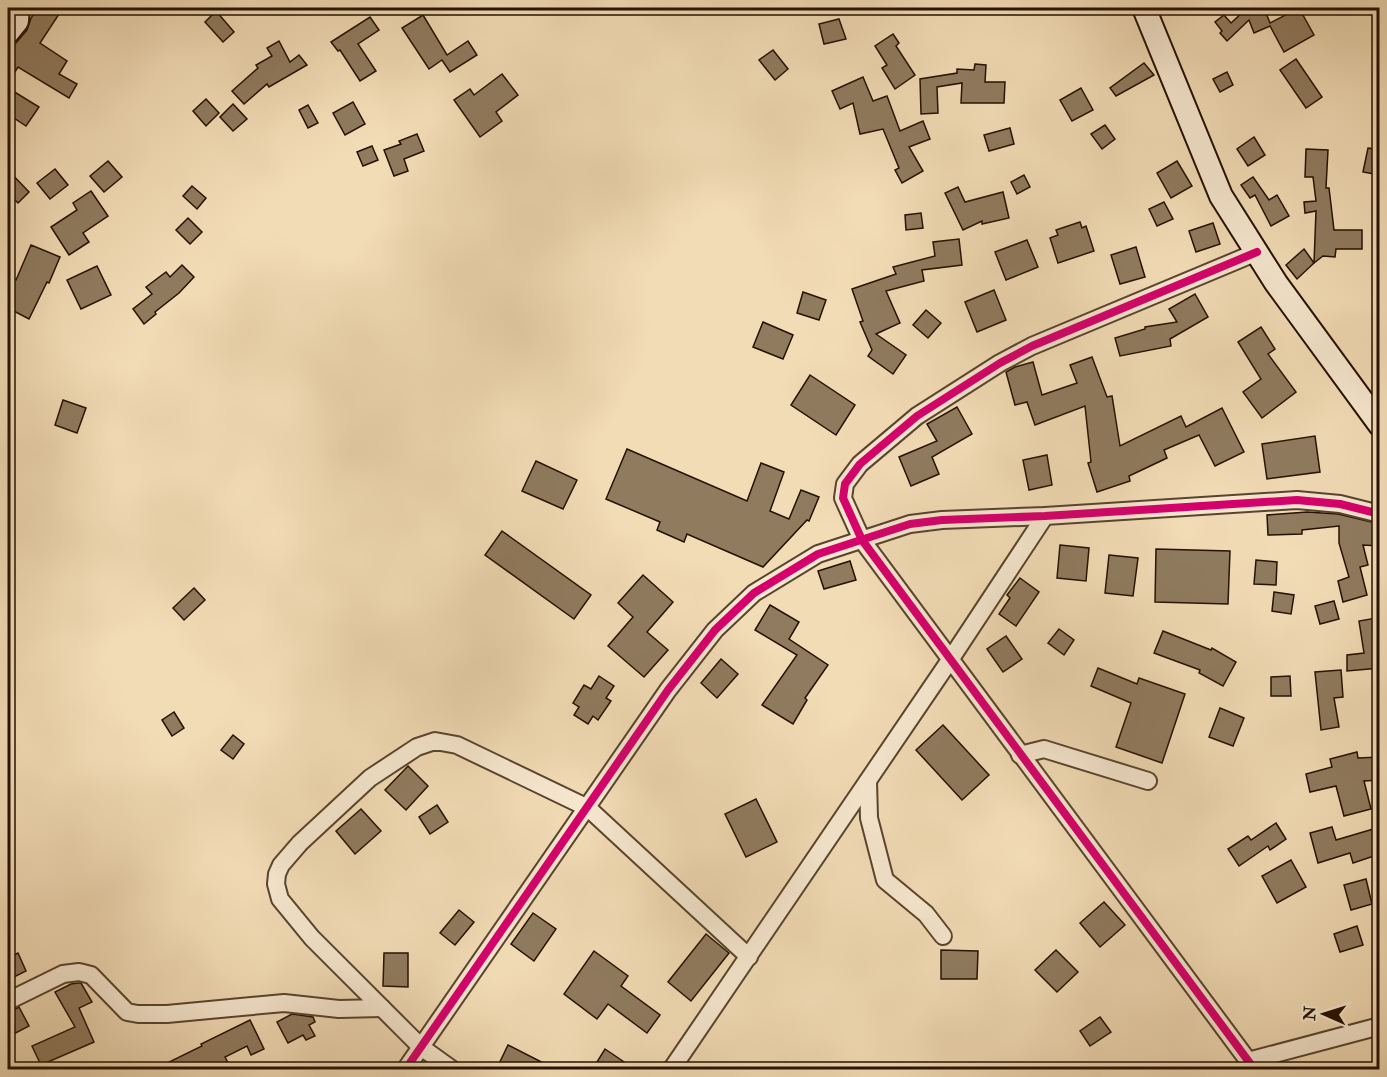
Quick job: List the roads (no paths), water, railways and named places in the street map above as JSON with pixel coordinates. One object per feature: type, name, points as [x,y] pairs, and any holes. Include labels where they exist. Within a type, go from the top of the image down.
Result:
[{"type":"street","points":[[1144,8],[1221,196],[1276,284],[1380,425]]},
{"type":"street","points":[[1257,252],[1032,346],[999,363],[917,416],[860,464],[845,484],[843,498],[862,540],[1252,1065],[1380,1026]]},
{"type":"street","points":[[405,1070],[668,690],[715,630],[754,593],[818,555],[910,524],[931,521],[1297,500],[1361,508],[1380,514]]},
{"type":"street","points":[[1361,508],[1380,506]]},
{"type":"street","points":[[670,1070],[749,957],[1045,516]]},
{"type":"street","points":[[453,1070],[420,1047],[312,938],[280,899],[276,884],[281,865],[300,843],[370,778],[417,747],[435,741],[457,745],[588,808],[749,957]]},
{"type":"street","points":[[1020,755],[1044,749],[1148,781]]},
{"type":"street","points":[[868,781],[869,818],[885,880],[926,914],[943,936]]},
{"type":"street","points":[[8,1001],[63,974],[75,972],[91,975],[124,1010],[138,1014],[166,1014],[284,1003],[339,1009],[382,1008]]}]
